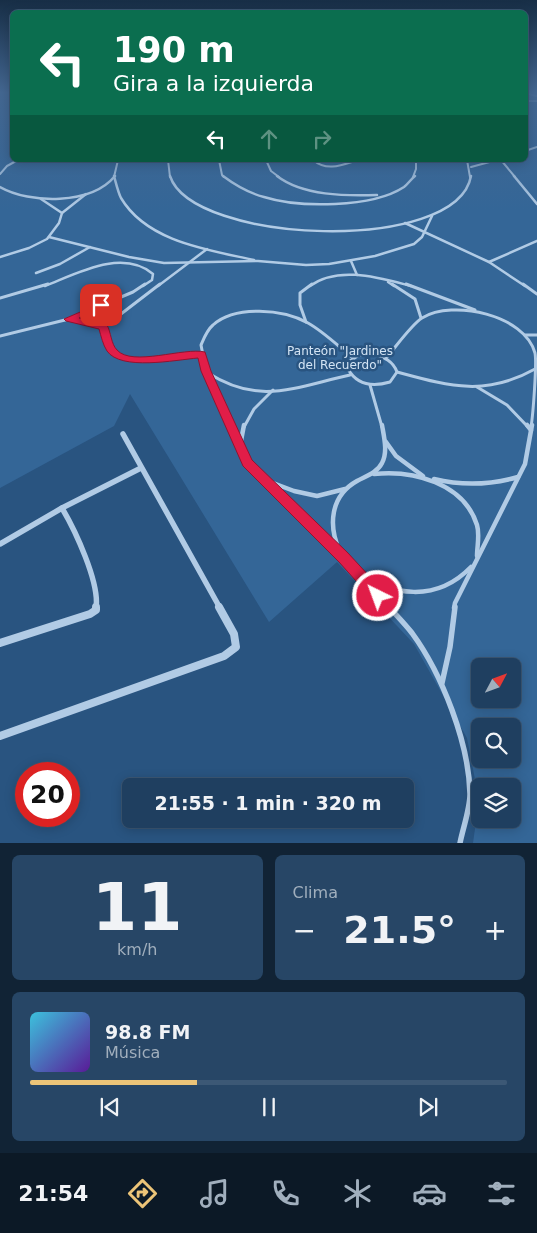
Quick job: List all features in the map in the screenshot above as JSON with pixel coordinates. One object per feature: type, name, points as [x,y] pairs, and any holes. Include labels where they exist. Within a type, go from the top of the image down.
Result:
[{"type":"street","points":[[0,736],[224,656],[236,647],[234,634],[123,434]]},
{"type":"street","points":[[0,544],[62,508],[141,468]]},
{"type":"street","points":[[0,643],[90,614],[96,610],[97,604],[90,564],[76,531],[62,508]]},
{"type":"lane","points":[[0,174],[14,162]]},
{"type":"lane","points":[[117,162],[114,176],[118,195],[131,212],[141,220],[171,237],[193,246],[258,262]]},
{"type":"lane","points":[[168,162],[168,173],[175,187],[180,193],[204,208],[244,221],[270,226],[333,232],[405,223],[432,216],[460,197],[472,179],[471,167],[468,162]]},
{"type":"lane","points":[[220,162],[222,175],[248,191],[269,198],[329,203],[354,202],[387,195],[404,187],[416,174],[416,162]]},
{"type":"lane","points":[[266,162],[267,166],[278,176],[317,191],[360,196],[387,195]]},
{"type":"lane","points":[[316,162],[328,167],[352,162]]},
{"type":"lane","points":[[471,167],[490,162]]},
{"type":"lane","points":[[503,162],[537,204]]},
{"type":"lane","points":[[0,165],[10,164]]},
{"type":"lane","points":[[0,188],[18,196],[41,199],[67,197],[88,192],[104,185],[114,176]]},
{"type":"lane","points":[[0,257],[29,249],[49,237],[61,222],[62,213],[88,192]]},
{"type":"lane","points":[[41,199],[62,213]]},
{"type":"lane","points":[[49,237],[129,257],[164,263],[258,262],[306,264],[351,261],[414,244],[425,231],[432,216]]},
{"type":"lane","points":[[405,223],[489,262],[537,294]]},
{"type":"lane","points":[[489,262],[537,241]]},
{"type":"lane","points":[[36,273],[60,264],[90,247]]},
{"type":"lane","points":[[69,319],[104,327],[207,249]]},
{"type":"lane","points":[[351,261],[357,275]]},
{"type":"lane","points":[[0,298],[22,294],[114,263],[142,266],[153,274],[152,280],[134,292],[69,319],[0,336]]},
{"type":"lane","points":[[306,322],[300,305],[300,293],[307,285],[334,275],[357,275],[424,290],[507,322],[525,335],[532,344],[536,354],[531,430],[525,464],[455,603],[450,647],[442,683]]},
{"type":"lane","points":[[384,280],[415,299],[421,318]]},
{"type":"lane","points":[[353,358],[318,329],[306,322],[286,314],[262,311],[234,315],[213,325],[201,345],[206,371],[247,463],[344,558],[412,634],[442,683],[447,701],[461,734],[470,795],[460,843]]},
{"type":"lane","points":[[386,358],[421,318],[427,314],[446,311],[480,312]]},
{"type":"lane","points":[[104,327],[110,349],[124,359],[134,360],[202,354]]},
{"type":"lane","points":[[525,335],[537,334]]},
{"type":"lane","points":[[397,372],[390,382],[370,385],[356,381],[350,375],[348,365],[353,358],[373,354],[386,358],[393,364],[397,372],[440,383],[492,387],[524,377],[535,369]]},
{"type":"lane","points":[[206,371],[223,383],[254,392],[350,375]]},
{"type":"lane","points":[[346,489],[335,504],[331,526],[335,543],[344,558],[370,580],[388,588],[405,591],[419,592],[447,587],[463,577],[476,560],[478,528],[473,515],[455,494],[444,486],[424,477],[396,456],[386,442],[370,385]]},
{"type":"lane","points":[[475,386],[512,407],[531,430]]},
{"type":"lane","points":[[240,447],[243,426],[249,412],[273,390]]},
{"type":"lane","points":[[374,474],[384,456],[386,442]]},
{"type":"lane","points":[[263,479],[317,496],[346,489],[374,474],[399,472],[454,485],[504,481],[518,476]]},
{"type":"green space","name":"Panteón \"Jardines del Recuerdo\"","points":[[0,131],[10,131],[10,162],[528,162],[528,131],[537,131],[537,843],[473,843],[475,828],[521,828],[521,778],[475,778],[473,768],[521,768],[521,718],[471,718],[471,759],[467,738],[414,644],[337,562],[269,622],[130,394],[114,426],[0,488]]},
{"type":"route","points":[[101,305],[69,319],[104,327],[110,349],[124,359],[134,360],[202,354],[206,371],[247,463],[344,558],[378,596]]}]
